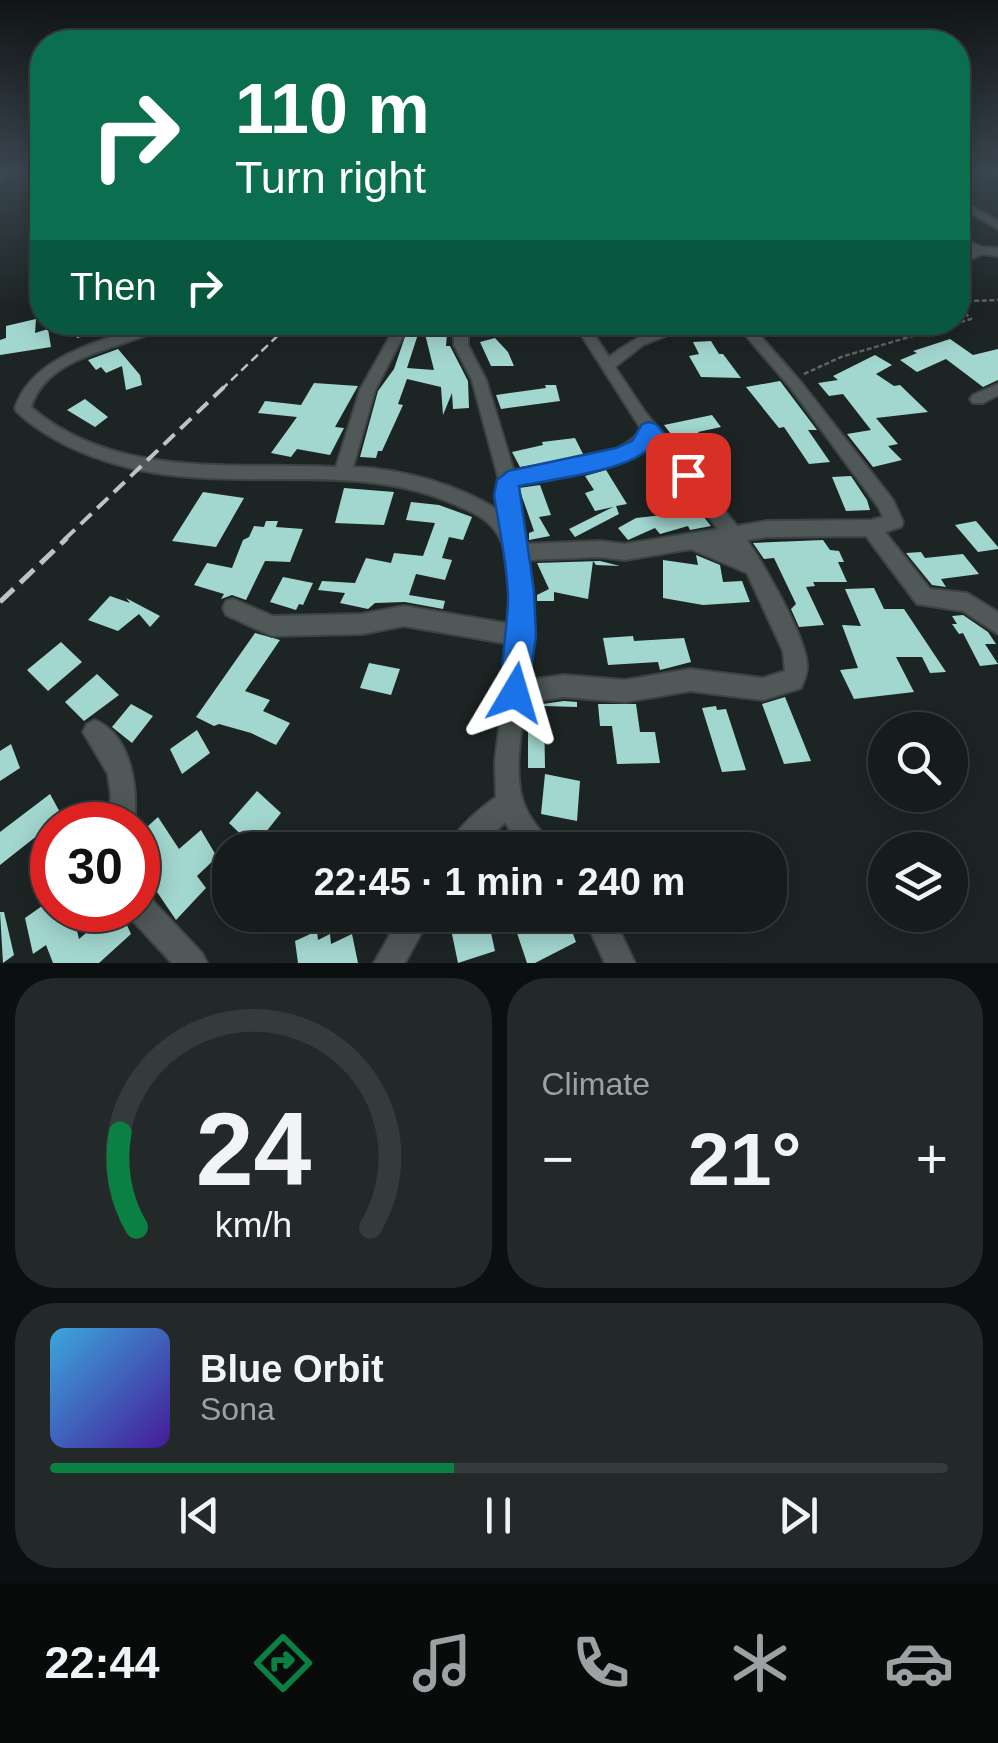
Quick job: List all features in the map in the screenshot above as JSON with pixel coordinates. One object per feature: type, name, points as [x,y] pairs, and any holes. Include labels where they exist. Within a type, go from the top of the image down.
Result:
[{"type":"street","points":[[970,245],[998,252]]},
{"type":"street","points":[[970,255],[980,250]]},
{"type":"street","points":[[136,335],[44,374],[24,398],[23,408],[57,433],[142,466],[184,473],[343,473],[415,481],[480,507],[498,520],[515,545]]},
{"type":"street","points":[[343,473],[369,386],[378,364],[392,351],[396,335]]},
{"type":"street","points":[[461,335],[461,346],[479,380],[508,480],[506,495],[515,545],[522,636],[507,753],[511,802],[524,832]]},
{"type":"street","points":[[515,693],[564,686],[625,691],[690,680],[762,689],[784,685],[796,675],[794,650],[754,567],[649,429],[588,335]]},
{"type":"street","points":[[608,366],[638,342],[658,335]]},
{"type":"street","points":[[515,545],[625,552],[796,527],[871,528],[894,522],[791,379],[752,335]]},
{"type":"street","points":[[978,399],[998,389]]},
{"type":"street","points":[[508,480],[621,455],[640,446],[649,429]]},
{"type":"street","points":[[871,528],[924,598],[967,602],[998,624]]},
{"type":"street","points":[[696,544],[754,567]]},
{"type":"street","points":[[233,608],[272,626],[362,624],[404,616],[522,636]]},
{"type":"street","points":[[95,732],[119,760],[123,802]]},
{"type":"street","points":[[476,832],[511,802]]},
{"type":"street","points":[[160,929],[192,963]]},
{"type":"street","points":[[389,963],[408,932]]},
{"type":"street","points":[[605,932],[620,963]]},
{"type":"path","points":[[970,301],[998,300]]},
{"type":"path","points":[[791,379],[841,357],[916,335]]},
{"type":"building","points":[[30,320],[30,335],[49,335],[51,347],[0,355],[0,340],[6,338],[6,326]]},
{"type":"building","points":[[406,335],[418,335],[407,368],[434,370],[425,335],[447,335],[446,346],[450,346],[468,381],[469,408],[453,409],[452,393],[443,415],[441,387],[407,379],[398,404],[403,405],[382,451],[378,451],[376,458],[360,457],[378,391],[394,369]]},
{"type":"building","points":[[495,338],[514,366],[491,366],[480,342]]},
{"type":"building","points":[[950,339],[973,355],[998,349],[998,380],[983,387],[946,359],[917,372],[900,360],[917,353],[913,351]]},
{"type":"building","points":[[711,341],[741,378],[701,377],[689,356],[699,354],[693,342]]},
{"type":"building","points":[[118,349],[140,375],[142,385],[126,390],[122,366],[106,373],[101,367],[96,370],[88,360]]},
{"type":"building","points":[[875,355],[892,365],[876,374],[894,386],[900,385],[928,412],[876,418],[898,444],[888,446],[902,460],[873,467],[847,434],[871,430],[843,394],[829,396],[818,383],[838,380],[833,376]]},
{"type":"building","points":[[780,381],[817,430],[808,430],[830,462],[809,464],[784,427],[779,428],[746,387]]},
{"type":"building","points":[[314,383],[358,386],[335,427],[344,428],[330,455],[297,449],[291,457],[271,453],[297,417],[258,413],[265,401],[301,405]]},
{"type":"building","points":[[545,385],[556,385],[560,401],[501,409],[496,395],[546,388]]},
{"type":"building","points":[[85,399],[108,417],[95,427],[67,410]]},
{"type":"building","points":[[712,415],[721,427],[698,432],[711,448],[687,455],[664,425]]},
{"type":"building","points":[[575,438],[584,456],[520,467],[512,452],[543,445],[542,442]]},
{"type":"building","points":[[606,470],[627,504],[616,506],[619,514],[575,537],[569,529],[613,507],[595,511],[585,493],[594,490],[585,476]]},
{"type":"building","points":[[851,476],[870,510],[846,511],[832,477]]},
{"type":"building","points":[[540,485],[551,515],[539,517],[550,536],[529,540],[529,533],[534,531],[519,488]]},
{"type":"building","points":[[344,488],[394,492],[384,525],[335,523]]},
{"type":"building","points":[[203,492],[244,498],[216,547],[172,541]]},
{"type":"building","points":[[411,502],[439,505],[472,517],[463,540],[449,537],[442,558],[452,560],[445,580],[416,574],[409,595],[445,601],[443,609],[405,602],[375,603],[368,609],[340,603],[345,593],[318,590],[322,581],[355,583],[366,558],[391,563],[394,553],[423,556],[435,523],[406,520]]},
{"type":"building","points":[[699,511],[711,526],[690,530],[688,526],[660,534],[655,528],[628,540],[618,528],[636,518]]},
{"type":"building","points":[[266,521],[278,521],[276,527],[303,529],[290,562],[265,561],[246,600],[232,595],[221,599],[224,594],[194,585],[207,563],[232,568],[243,540],[254,526],[264,527]]},
{"type":"building","points":[[976,521],[998,549],[978,552],[955,525]]},
{"type":"building","points":[[823,540],[830,550],[839,551],[844,562],[838,562],[847,582],[813,582],[815,586],[806,587],[824,625],[799,627],[791,609],[796,604],[774,558],[764,559],[753,543]]},
{"type":"building","points":[[921,552],[925,558],[963,554],[979,574],[941,579],[946,587],[932,585],[906,553]]},
{"type":"building","points":[[696,555],[720,565],[723,582],[742,581],[750,602],[703,605],[663,598],[663,560],[698,565]]},
{"type":"building","points":[[593,561],[588,599],[554,592],[554,601],[537,601],[537,595],[549,589],[537,563]]},
{"type":"building","points":[[593,561],[600,561],[620,566],[596,565]]},
{"type":"building","points":[[283,577],[313,583],[303,605],[299,604],[296,610],[270,602]]},
{"type":"building","points":[[874,588],[884,609],[904,609],[946,672],[930,673],[922,657],[896,657],[914,692],[854,699],[840,670],[858,668],[842,625],[861,626],[845,589]]},
{"type":"building","points":[[110,596],[130,603],[126,598],[160,616],[150,627],[139,614],[118,631],[88,620]]},
{"type":"building","points":[[963,615],[988,632],[996,644],[985,644],[998,664],[980,666],[963,633],[959,634],[952,624],[957,624],[952,616]]},
{"type":"building","points":[[255,633],[280,640],[245,691],[270,700],[263,711],[290,723],[276,745],[251,733],[214,726],[196,717]]},
{"type":"building","points":[[633,636],[634,641],[684,638],[691,662],[660,670],[658,662],[608,665],[603,638]]},
{"type":"building","points":[[61,642],[82,662],[48,691],[27,670]]},
{"type":"building","points":[[369,663],[400,669],[391,695],[360,688]]},
{"type":"building","points":[[97,674],[119,695],[84,721],[65,702]]},
{"type":"building","points":[[785,697],[811,761],[784,764],[762,704]]},
{"type":"building","points":[[577,702],[577,707],[544,706],[545,768],[528,768],[528,706]]},
{"type":"building","points":[[131,704],[153,716],[132,743],[112,727]]},
{"type":"building","points":[[598,704],[636,704],[640,732],[655,732],[660,763],[617,764],[612,726],[600,726]]},
{"type":"building","points":[[716,706],[717,710],[726,709],[746,770],[722,772],[702,708]]},
{"type":"building","points":[[197,730],[210,753],[182,774],[170,749]]},
{"type":"building","points":[[11,744],[20,768],[0,781],[0,751]]},
{"type":"building","points":[[545,774],[580,781],[577,821],[541,814]]},
{"type":"building","points":[[257,791],[281,813],[266,832],[238,832],[229,823]]},
{"type":"building","points":[[30,809],[30,841],[0,865],[0,832]]},
{"type":"building","points":[[160,820],[179,849],[201,830],[212,849],[212,862],[197,876],[206,888],[176,920],[160,896]]},
{"type":"building","points":[[0,912],[4,912],[14,955],[3,963]]},
{"type":"building","points":[[30,914],[30,932],[77,932],[79,939],[87,932],[131,934],[99,963],[53,963],[46,945],[33,954],[25,918]]},
{"type":"building","points":[[317,932],[318,940],[330,934],[331,944],[352,934],[358,963],[298,963],[295,941]]},
{"type":"building","points":[[452,932],[491,932],[495,951],[458,963]]},
{"type":"building","points":[[517,932],[572,932],[576,942],[535,963],[527,963]]},
{"type":"railway","points":[[221,390],[278,335]]},
{"type":"railway","points":[[64,540],[224,387]]},
{"type":"railway","points":[[0,602],[67,538]]},
{"type":"route","points":[[515,693],[522,636],[521,591],[518,552],[506,495],[508,480],[621,455],[640,446],[649,429],[688,475]]}]
